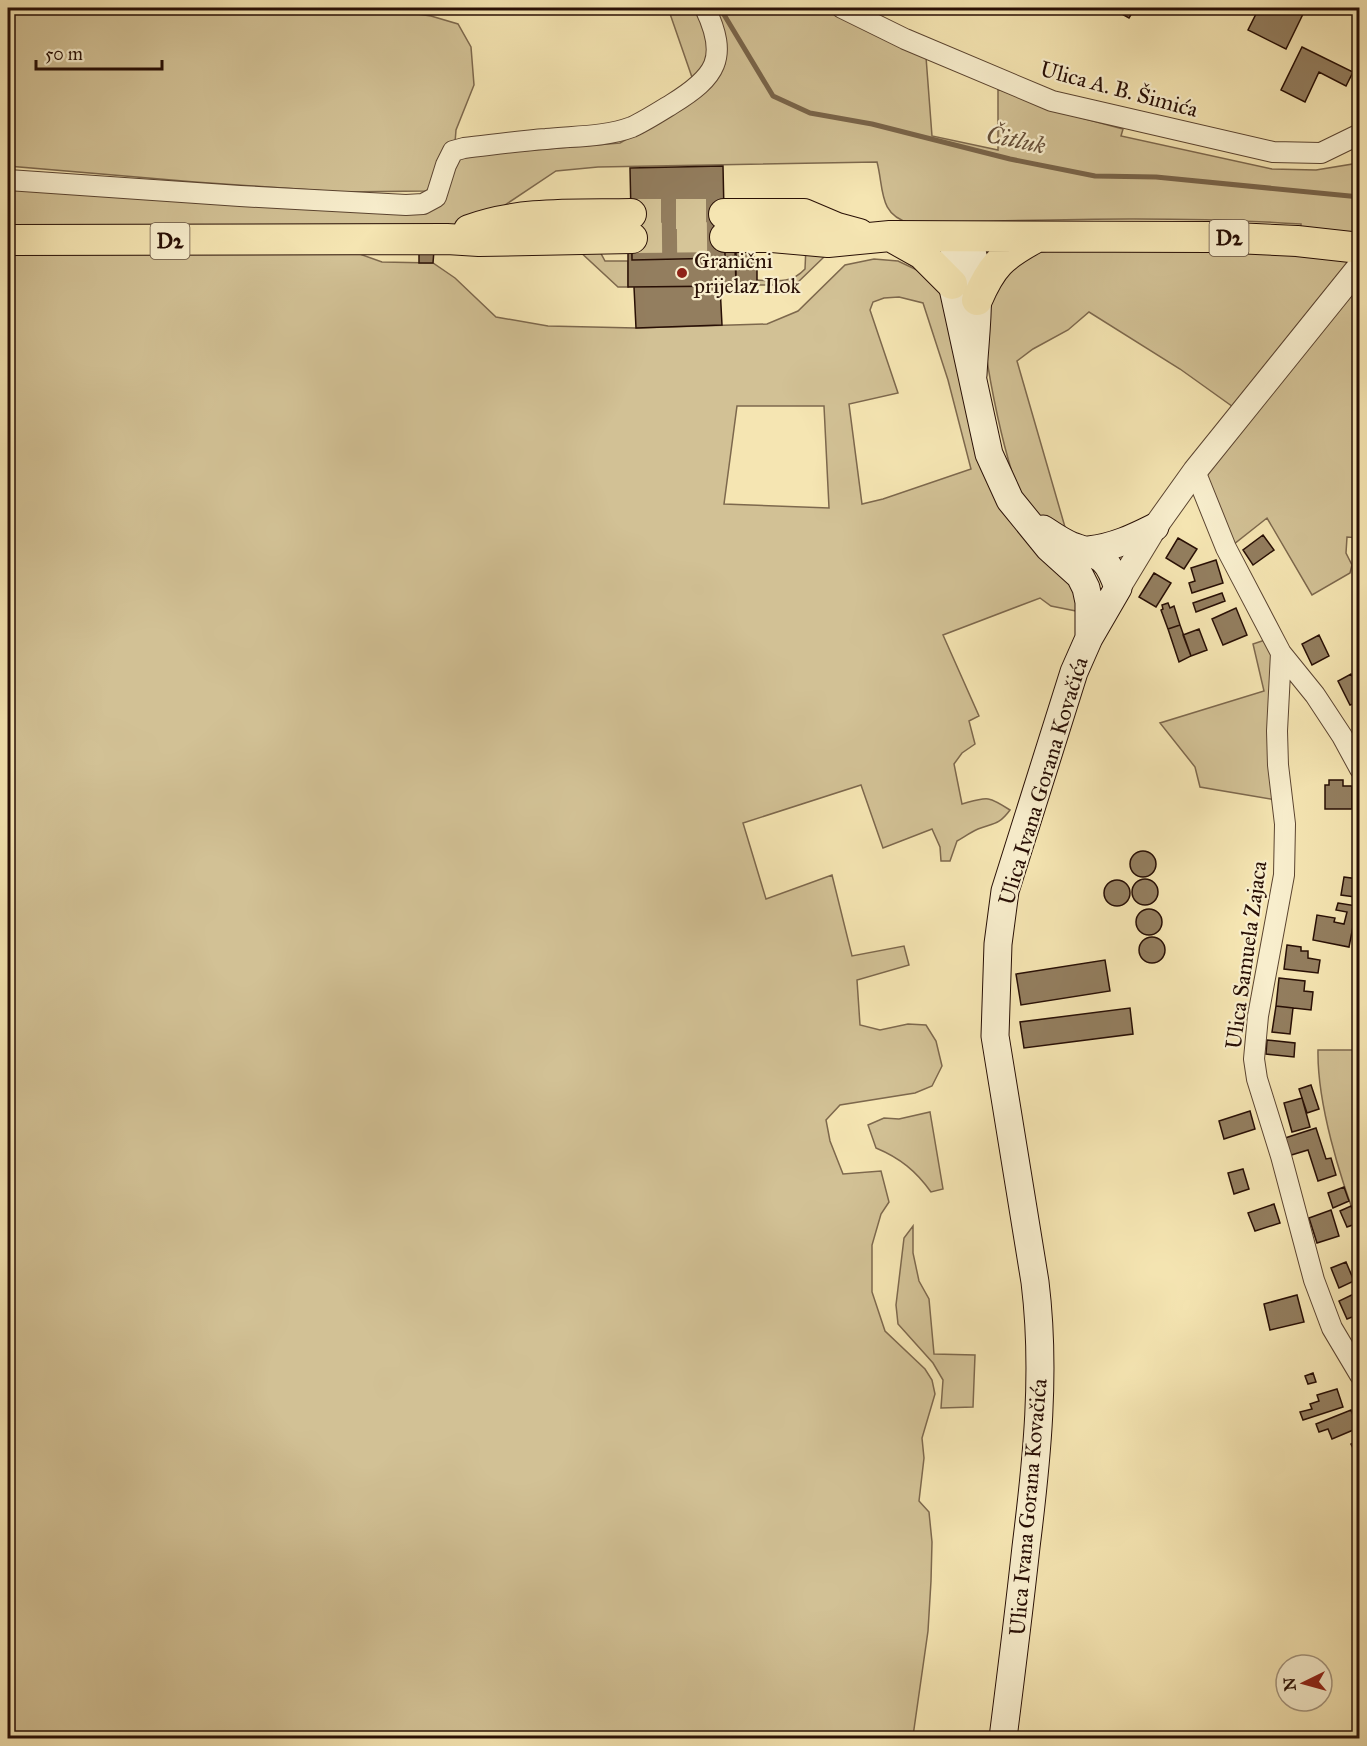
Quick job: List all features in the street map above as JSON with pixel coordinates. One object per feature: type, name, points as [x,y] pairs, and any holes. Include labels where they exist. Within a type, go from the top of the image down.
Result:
[{"type":"main road","name":"D2","points":[[725,225],[804,214],[837,228],[882,236],[1203,237],[1297,241],[1359,248]]},
{"type":"main road","name":"D2","points":[[8,240],[447,239],[479,241],[631,226]]},
{"type":"main road","points":[[882,236],[922,254],[952,284]]},
{"type":"main road","points":[[973,375],[977,300],[974,260],[967,237],[957,247],[950,268],[989,454],[1010,500],[1048,548],[1080,576],[1102,587],[1118,588],[1113,572],[1103,558],[1089,550],[1071,545],[1024,517]]},
{"type":"main road","points":[[977,300],[996,263],[1035,238]]},
{"type":"main road","points":[[1089,550],[1107,548],[1129,541],[1155,527]]},
{"type":"main road","points":[[1080,576],[1089,602],[1089,638]]},
{"type":"main road","name":"Ulica Ivana Gorana Kovačića","points":[[1003,1738],[1034,1485],[1041,1358],[1039,1313],[1033,1265],[995,1036],[998,944],[1005,891],[1074,672],[1089,638],[1118,588]]},
{"type":"street","points":[[8,180],[240,196],[423,204],[436,197],[453,151],[598,134],[632,127],[697,89],[712,70],[717,51],[716,35],[705,8]]},
{"type":"street","name":"Ulica A. B. Šimića","points":[[842,8],[905,39],[1052,101],[1273,152],[1321,153],[1359,134]]},
{"type":"street","name":"Ulica Ivana Gorana Kovačića","points":[[1118,588],[1155,527],[1195,471],[1359,266]]},
{"type":"street","points":[[1195,471],[1226,548],[1281,653],[1315,695],[1342,736],[1359,769]]},
{"type":"street","name":"Ulica Samuela Zajaca","points":[[1281,653],[1277,731],[1278,765],[1285,824],[1284,875],[1258,1016],[1254,1059],[1257,1079],[1281,1156],[1314,1280],[1332,1328],[1359,1375]]},
{"type":"shaded area","points":[[8,8],[376,8],[431,16],[458,24],[471,47],[474,85],[456,130],[455,143],[436,188],[425,191],[341,192],[8,166]]},
{"type":"shaded area","points":[[668,8],[699,8],[711,49],[694,83]]},
{"type":"shaded area","points":[[712,8],[821,8],[926,57],[932,136],[998,150],[998,89],[1052,110],[1123,129],[1121,136],[1272,169],[1316,170],[1359,163],[1360,254],[1236,409],[1180,369],[1089,312],[1068,330],[1033,349],[1017,361],[1067,534],[1037,514],[1022,497],[1008,460],[994,399],[984,338],[982,314],[986,296],[1023,255],[1055,250],[1300,250],[1301,224],[1154,219],[910,223],[892,214],[887,207],[877,162],[598,167],[556,171],[475,225],[8,228],[8,188],[424,209],[460,156],[620,143],[669,115],[720,66],[725,64],[726,52]]},
{"type":"shaded area","points":[[806,246],[825,256],[795,285],[757,285],[757,280],[783,280],[800,274],[805,269]]},
{"type":"shaded area","points":[[598,248],[605,261],[628,261],[628,287],[618,287],[577,249]]},
{"type":"shaded area","points":[[8,249],[354,252],[382,262],[433,263],[455,278],[496,317],[548,326],[636,328],[767,324],[798,311],[845,265],[874,259],[898,261],[932,277],[941,287],[981,440],[1072,580],[1081,612],[1051,606],[1040,598],[943,635],[979,716],[969,721],[975,744],[962,753],[954,764],[962,804],[987,799],[1010,810],[999,821],[975,830],[957,841],[950,861],[941,861],[940,847],[932,829],[883,848],[861,785],[743,823],[766,899],[832,875],[852,956],[904,946],[909,965],[857,980],[860,1025],[880,1030],[908,1024],[926,1025],[936,1041],[942,1066],[932,1086],[915,1093],[840,1105],[826,1120],[830,1141],[843,1174],[881,1171],[889,1202],[881,1214],[872,1245],[872,1292],[885,1331],[925,1369],[932,1380],[935,1394],[922,1438],[924,1458],[919,1501],[929,1512],[932,1542],[931,1581],[928,1631],[913,1736],[854,1736],[853,1738],[8,1738]],"holes":[[[899,297],[923,303],[948,380],[971,469],[862,504],[849,404],[898,393],[870,310],[873,302],[884,298]],[[737,406],[824,406],[829,508],[724,504]]]},
{"type":"shaded area","points":[[1359,283],[1360,538],[1347,537],[1346,553],[1352,565],[1350,573],[1312,595],[1267,518],[1234,544],[1205,482],[1208,472]]},
{"type":"shaded area","points":[[1268,639],[1273,660],[1277,800],[1200,787],[1195,767],[1160,723],[1264,691],[1253,644]]},
{"type":"shaded area","points":[[1318,1050],[1359,1050],[1359,1227],[1331,1140],[1321,1093]]},
{"type":"shaded area","points":[[930,1112],[943,1189],[931,1192],[907,1166],[876,1148],[868,1125],[884,1118],[899,1119]]},
{"type":"shaded area","points":[[913,1226],[913,1253],[919,1281],[929,1299],[934,1354],[975,1355],[973,1407],[941,1408],[943,1380],[933,1363],[898,1324],[896,1305],[904,1238]]},
{"type":"building","points":[[1111,8],[1135,8],[1129,18]]},
{"type":"building","points":[[1259,8],[1305,10],[1286,49],[1248,30]]},
{"type":"building","points":[[1302,47],[1353,72],[1346,86],[1319,72],[1305,102],[1281,90]]},
{"type":"building","points":[[723,166],[725,258],[632,260],[630,168]]},
{"type":"building","points":[[736,248],[748,248],[757,262],[757,285],[736,286]]},
{"type":"building","points":[[419,250],[434,250],[433,263],[419,263]]},
{"type":"building","name":"Granični prijelaz Ilok","points":[[735,251],[736,286],[628,287],[628,252],[632,252],[632,260],[725,258],[725,252]]},
{"type":"building","points":[[720,286],[722,325],[636,328],[634,287]]},
{"type":"building","points":[[1263,535],[1274,550],[1253,565],[1243,550]]},
{"type":"building","points":[[1178,538],[1197,549],[1184,569],[1166,558]]},
{"type":"building","points":[[1216,560],[1223,583],[1192,593],[1189,583],[1195,581],[1191,568]]},
{"type":"building","points":[[1154,573],[1171,583],[1156,607],[1139,597]]},
{"type":"building","points":[[1222,593],[1225,601],[1196,612],[1193,603]]},
{"type":"building","points":[[1168,603],[1170,608],[1174,606],[1180,625],[1168,629],[1161,610],[1162,605]]},
{"type":"building","points":[[1236,608],[1247,635],[1223,645],[1212,619]]},
{"type":"building","points":[[1180,625],[1191,656],[1179,662],[1168,629]]},
{"type":"building","points":[[1199,629],[1207,650],[1191,656],[1183,635]]},
{"type":"building","points":[[1319,635],[1329,656],[1312,665],[1302,644]]},
{"type":"building","points":[[1351,674],[1360,690],[1360,701],[1350,705],[1338,681]]},
{"type":"building","points":[[1329,780],[1343,780],[1343,786],[1352,786],[1352,809],[1325,809],[1325,785],[1329,785]]},
{"type":"building","points":[[1143,851],[1152,855],[1156,864],[1152,873],[1143,877],[1134,873],[1130,864],[1134,855]]},
{"type":"building","points":[[1344,877],[1358,879],[1355,897],[1341,895]]},
{"type":"building","points":[[1145,879],[1154,883],[1158,892],[1154,901],[1145,905],[1136,901],[1132,892],[1136,883]]},
{"type":"building","points":[[1117,880],[1126,884],[1130,893],[1126,902],[1117,906],[1108,902],[1104,893],[1108,884]]},
{"type":"building","points":[[1338,903],[1357,906],[1349,947],[1313,940],[1317,915],[1335,918],[1334,922],[1344,924],[1347,912],[1336,910]]},
{"type":"building","points":[[1149,909],[1158,913],[1162,922],[1158,931],[1149,935],[1140,931],[1136,922],[1140,913]]},
{"type":"building","points":[[1152,937],[1161,941],[1165,950],[1161,959],[1152,963],[1143,959],[1139,950],[1143,941]]},
{"type":"building","points":[[1287,945],[1301,947],[1301,951],[1308,951],[1308,958],[1320,960],[1318,973],[1284,969]]},
{"type":"building","points":[[1105,960],[1110,991],[1021,1005],[1016,974]]},
{"type":"building","points":[[1279,978],[1305,981],[1304,991],[1313,992],[1311,1010],[1276,1006]]},
{"type":"building","points":[[1276,1006],[1293,1008],[1290,1034],[1272,1032]]},
{"type":"building","points":[[1130,1008],[1133,1034],[1024,1048],[1020,1022]]},
{"type":"building","points":[[1267,1040],[1295,1043],[1294,1057],[1266,1054]]},
{"type":"building","points":[[1311,1085],[1319,1109],[1307,1113],[1299,1089]]},
{"type":"building","points":[[1302,1098],[1310,1127],[1292,1132],[1284,1103]]},
{"type":"building","points":[[1250,1111],[1255,1129],[1224,1139],[1219,1121]]},
{"type":"building","points":[[1316,1128],[1326,1159],[1331,1158],[1336,1175],[1318,1181],[1308,1150],[1288,1156],[1282,1139]]},
{"type":"building","points":[[1243,1169],[1249,1189],[1234,1194],[1228,1173]]},
{"type":"building","points":[[1344,1187],[1349,1201],[1333,1208],[1328,1193]]},
{"type":"building","points":[[1274,1204],[1280,1223],[1255,1231],[1248,1213]]},
{"type":"building","points":[[1351,1206],[1358,1223],[1347,1227],[1340,1211]]},
{"type":"building","points":[[1331,1210],[1339,1236],[1317,1243],[1309,1218]]},
{"type":"building","points":[[1346,1262],[1354,1281],[1339,1288],[1331,1268]]},
{"type":"building","points":[[1360,1291],[1360,1314],[1347,1319],[1339,1301]]},
{"type":"building","points":[[1297,1295],[1304,1322],[1270,1330],[1264,1304]]},
{"type":"building","points":[[1313,1373],[1316,1382],[1308,1384],[1305,1376]]},
{"type":"building","points":[[1337,1389],[1343,1407],[1303,1420],[1300,1412],[1312,1409],[1310,1404],[1319,1401],[1317,1395]]},
{"type":"building","points":[[1351,1410],[1358,1428],[1332,1439],[1328,1429],[1319,1432],[1316,1424]]},
{"type":"building","points":[[1360,1440],[1360,1452],[1356,1454],[1351,1444]]},
{"type":"waterway","name":"Čitluk","points":[[720,8],[773,96],[810,113],[872,124],[1010,159],[1095,176],[1156,177],[1360,197]]},
{"type":"tunnel","points":[[631,214],[724,214]]},
{"type":"tunnel","points":[[632,238],[725,237]]},
{"type":"place","name":"Granični prijelaz Ilok","points":[[682,273]]}]
